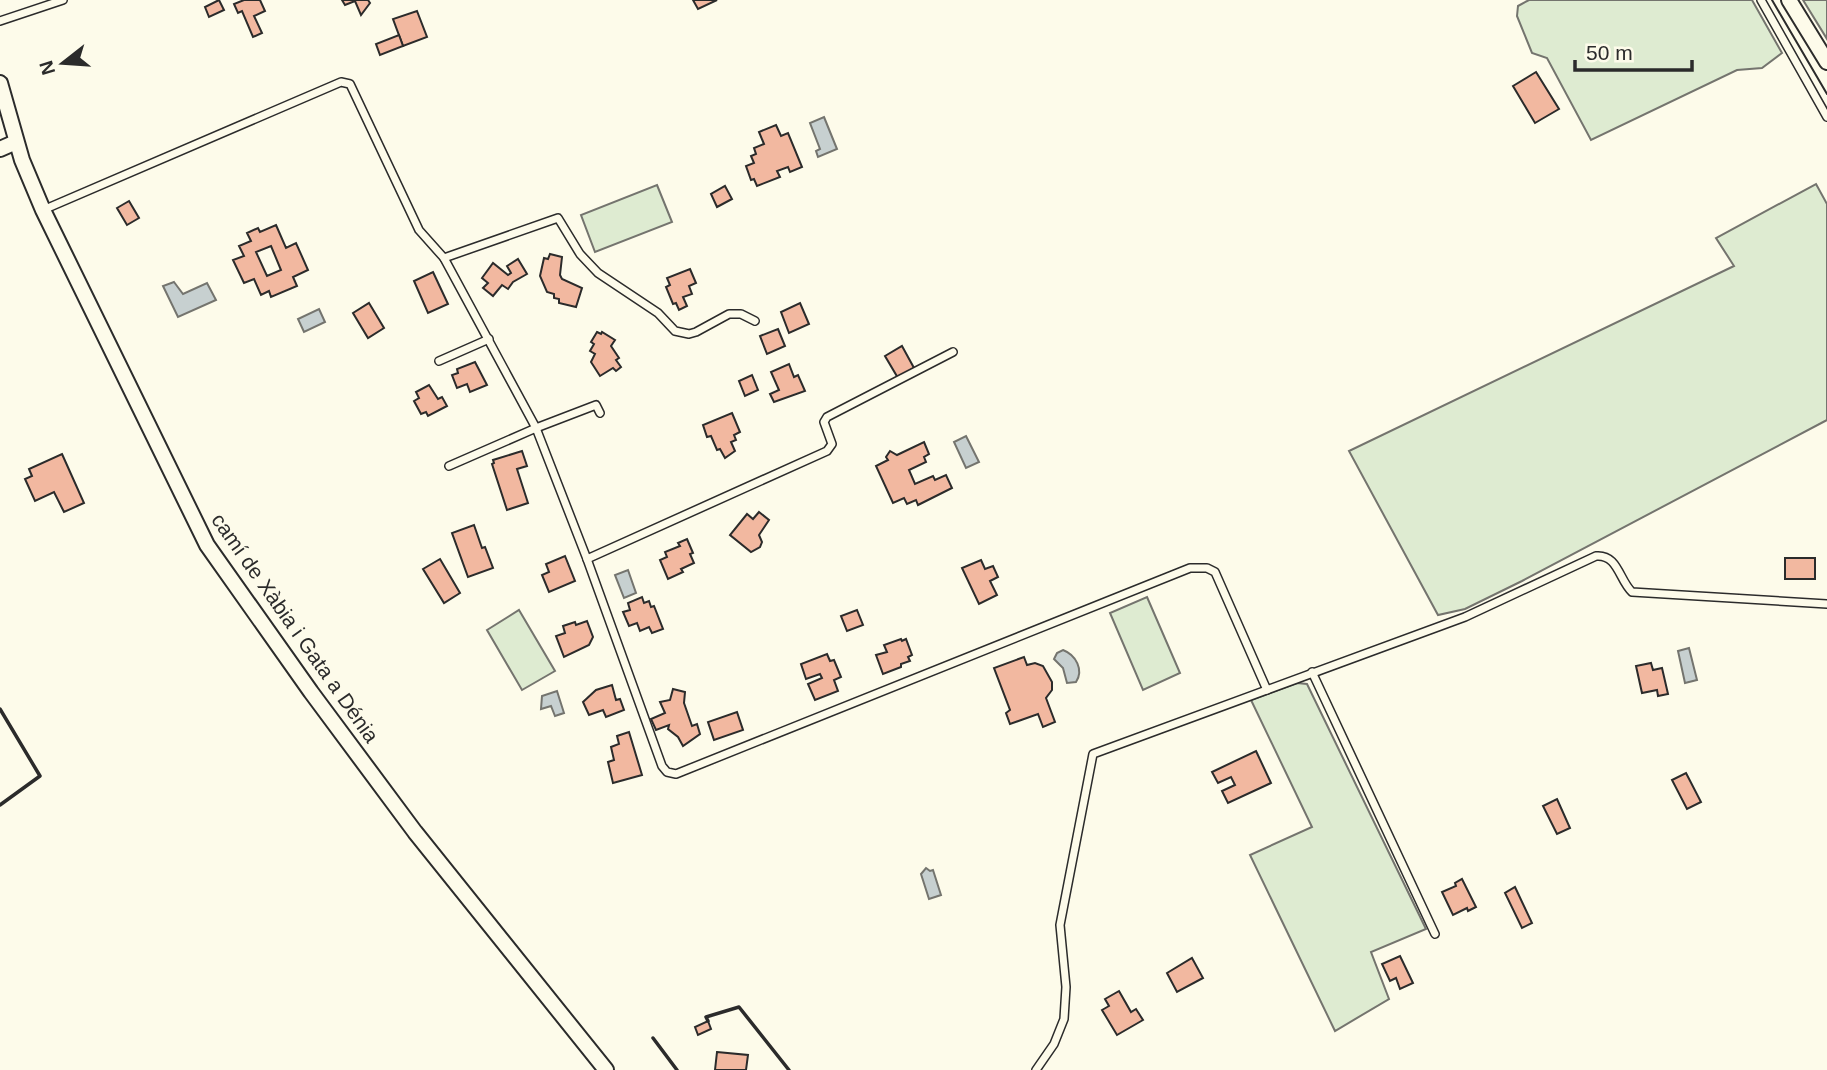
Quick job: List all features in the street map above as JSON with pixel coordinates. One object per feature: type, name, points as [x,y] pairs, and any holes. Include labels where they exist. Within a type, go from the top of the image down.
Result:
[{"type":"street","points":[[1789,0],[1827,62]]},
{"type":"street","name":"camí de Xàbia i Gata a Dénia","points":[[0,83],[16,142],[43,210],[208,545],[311,692],[415,832],[606,1070]]},
{"type":"street","points":[[0,149],[16,142]]},
{"type":"lane","points":[[0,20],[63,0]]},
{"type":"lane","points":[[1761,0],[1827,117]]},
{"type":"lane","points":[[43,210],[341,82],[350,84],[419,230],[444,258],[536,428],[662,766],[667,772],[676,774],[1190,568],[1207,568],[1215,572],[1266,690]]},
{"type":"lane","points":[[444,258],[558,218],[580,254],[598,273],[658,313],[675,331],[689,334],[729,314],[741,314],[755,321]]},
{"type":"lane","points":[[439,361],[489,339]]},
{"type":"lane","points":[[587,559],[827,451],[832,444],[824,427],[828,417],[953,352]]},
{"type":"lane","points":[[449,466],[596,405],[600,413]]},
{"type":"lane","points":[[1036,1070],[1054,1044],[1064,1019],[1066,987],[1060,926],[1093,754],[1465,617],[1596,556],[1611,559],[1632,592],[1827,604]]},
{"type":"lane","points":[[1312,673],[1435,934]]},
{"type":"green space","points":[[1529,0],[1752,0],[1782,53],[1762,68],[1737,70],[1591,140],[1547,58],[1532,53],[1517,16],[1518,6]]},
{"type":"green space","points":[[1803,0],[1827,0],[1827,39]]},
{"type":"green space","points":[[1816,184],[1827,204],[1827,420],[1522,581],[1465,609],[1438,615],[1349,451],[1734,266],[1716,238]]},
{"type":"green space","points":[[657,185],[672,222],[595,252],[581,215]]},
{"type":"green space","points":[[1147,597],[1180,673],[1143,690],[1110,613]]},
{"type":"green space","points":[[519,610],[555,671],[522,690],[487,630]]},
{"type":"green space","points":[[1297,683],[1307,684],[1426,929],[1371,952],[1389,999],[1335,1031],[1250,855],[1312,827],[1251,700]]},
{"type":"shaded area","points":[[824,117],[837,149],[818,157],[816,151],[820,149],[810,123]]},
{"type":"shaded area","points":[[174,282],[183,294],[207,283],[216,300],[178,317],[163,286]]},
{"type":"shaded area","points":[[319,309],[325,322],[304,332],[298,319]]},
{"type":"shaded area","points":[[966,436],[979,462],[966,468],[954,442]]},
{"type":"shaded area","points":[[628,570],[636,593],[624,598],[615,575]]},
{"type":"shaded area","points":[[1689,648],[1697,680],[1685,683],[1678,651]]},
{"type":"shaded area","points":[[1063,650],[1072,655],[1077,663],[1079,673],[1076,682],[1067,683],[1063,668],[1054,659],[1057,653]]},
{"type":"shaded area","points":[[557,691],[564,713],[555,716],[551,706],[541,709],[542,696]]},
{"type":"shaded area","points":[[926,868],[933,870],[941,895],[929,899],[921,874]]},
{"type":"building","points":[[219,0],[224,10],[209,17],[205,7]]},
{"type":"building","points":[[244,0],[260,0],[265,11],[254,16],[262,33],[253,37],[242,11],[238,13],[234,4]]},
{"type":"building","points":[[342,0],[368,0],[370,3],[361,15],[355,1],[345,5]]},
{"type":"building","points":[[693,0],[717,0],[698,9]]},
{"type":"building","points":[[417,11],[427,37],[403,46],[393,19]]},
{"type":"building","points":[[399,35],[403,46],[380,55],[376,44]]},
{"type":"building","points":[[1536,72],[1559,109],[1535,123],[1513,86]]},
{"type":"building","points":[[776,125],[781,136],[788,133],[802,167],[790,172],[788,167],[777,171],[780,177],[757,186],[754,179],[751,180],[746,166],[754,163],[751,156],[756,154],[754,148],[764,144],[759,132]]},
{"type":"building","points":[[725,186],[732,199],[717,207],[711,194]]},
{"type":"building","points":[[129,201],[139,218],[127,225],[117,208]]},
{"type":"building","points":[[276,225],[286,248],[296,243],[308,270],[293,277],[297,286],[271,297],[269,291],[261,295],[254,279],[244,283],[233,260],[244,256],[239,246],[251,241],[247,233],[258,228],[260,232]],"holes":[[[271,246],[281,270],[267,276],[256,252]]]},
{"type":"building","points":[[550,254],[562,257],[562,279],[582,288],[576,307],[559,303],[554,294],[547,292],[540,276],[544,258],[548,259]]},
{"type":"building","points":[[518,259],[527,274],[513,282],[508,289],[502,285],[493,296],[483,288],[488,283],[482,278],[493,263],[508,275],[511,273],[507,266]]},
{"type":"building","points":[[690,269],[696,283],[689,286],[692,294],[683,297],[687,306],[679,310],[676,303],[673,304],[666,287],[670,285],[667,278]]},
{"type":"building","points":[[433,272],[448,304],[428,313],[414,281]]},
{"type":"building","points":[[369,303],[384,328],[368,338],[353,313]]},
{"type":"building","points":[[800,303],[809,324],[789,333],[781,312]]},
{"type":"building","points":[[778,329],[785,346],[767,354],[760,336]]},
{"type":"building","points":[[597,332],[615,340],[611,346],[621,367],[616,371],[613,368],[600,376],[591,362],[595,354],[590,351],[594,344],[591,342]]},
{"type":"building","points":[[902,346],[914,368],[898,378],[885,356]]},
{"type":"building","points":[[475,362],[487,385],[470,392],[467,384],[457,388],[452,375],[458,373],[457,369]]},
{"type":"building","points":[[789,364],[794,377],[798,375],[805,391],[774,402],[770,394],[779,390],[771,372]]},
{"type":"building","points":[[752,375],[758,390],[745,396],[739,381]]},
{"type":"building","points":[[429,385],[438,399],[442,397],[447,406],[428,416],[426,412],[421,414],[414,401],[419,398],[416,392]]},
{"type":"building","points":[[732,413],[740,432],[734,435],[736,440],[731,442],[735,451],[725,458],[720,449],[717,450],[711,436],[707,437],[703,425]]},
{"type":"building","points":[[924,442],[929,454],[924,457],[926,462],[909,470],[915,484],[933,476],[935,480],[946,475],[952,488],[918,505],[916,500],[907,504],[904,498],[893,503],[876,466],[888,460],[886,457],[890,451],[897,455]]},
{"type":"building","points":[[522,451],[527,466],[517,469],[528,503],[507,510],[493,460]]},
{"type":"building","points":[[62,454],[84,503],[64,512],[54,492],[35,501],[25,479],[32,476],[29,469]]},
{"type":"building","points":[[759,512],[769,520],[759,535],[762,542],[760,547],[751,552],[730,535],[747,514],[753,519]]},
{"type":"building","points":[[474,525],[493,568],[468,577],[452,533]]},
{"type":"building","points":[[687,539],[694,563],[668,579],[660,560],[667,557],[665,552],[680,546],[678,543]]},
{"type":"building","points":[[565,556],[575,581],[549,592],[542,575],[549,572],[546,564]]},
{"type":"building","points":[[1785,558],[1815,558],[1815,579],[1785,579]]},
{"type":"building","points":[[440,559],[460,593],[444,603],[423,569]]},
{"type":"building","points":[[981,560],[985,569],[993,566],[998,577],[990,581],[997,595],[979,604],[962,568]]},
{"type":"building","points":[[642,597],[644,603],[649,601],[651,607],[654,606],[663,629],[652,633],[649,627],[640,631],[637,623],[629,626],[623,612],[630,610],[628,603]]},
{"type":"building","points":[[857,610],[863,625],[847,631],[841,616]]},
{"type":"building","points":[[587,621],[593,637],[589,645],[564,657],[556,636],[565,633],[563,626]]},
{"type":"building","points":[[906,639],[912,655],[908,657],[910,661],[883,674],[876,655],[887,652],[884,645]]},
{"type":"building","points":[[827,654],[830,661],[834,660],[841,677],[834,680],[838,691],[815,700],[808,684],[822,678],[820,674],[806,679],[801,664]]},
{"type":"building","points":[[1024,657],[1027,665],[1035,663],[1043,666],[1052,682],[1052,690],[1046,698],[1055,722],[1043,727],[1038,714],[1010,724],[1006,713],[1010,710],[994,668]]},
{"type":"building","points":[[1651,663],[1653,670],[1662,668],[1668,694],[1658,696],[1657,690],[1642,693],[1636,666]]},
{"type":"building","points":[[612,685],[616,700],[620,699],[624,710],[606,717],[603,710],[589,715],[583,702],[596,690]]},
{"type":"building","points":[[673,689],[685,692],[684,703],[692,726],[697,724],[700,734],[683,746],[678,737],[668,729],[669,725],[656,730],[651,719],[665,713],[660,702],[670,700]]},
{"type":"building","points":[[737,712],[743,730],[714,740],[708,722]]},
{"type":"building","points":[[629,732],[642,775],[613,783],[608,762],[614,760],[611,747],[619,744],[617,736]]},
{"type":"building","points":[[1256,751],[1271,783],[1228,803],[1222,791],[1235,785],[1231,777],[1218,783],[1212,772]]},
{"type":"building","points":[[1686,773],[1701,802],[1687,809],[1672,780]]},
{"type":"building","points":[[1557,799],[1570,828],[1557,834],[1543,806]]},
{"type":"building","points":[[1462,879],[1476,907],[1453,915],[1442,892],[1456,886],[1455,883]]},
{"type":"building","points":[[1515,887],[1532,923],[1522,928],[1505,893]]},
{"type":"building","points":[[1400,956],[1413,983],[1400,989],[1396,978],[1390,981],[1382,964]]},
{"type":"building","points":[[1192,958],[1203,978],[1177,992],[1167,973]]},
{"type":"building","points":[[1119,991],[1131,1012],[1136,1009],[1143,1020],[1117,1035],[1102,1010],[1109,1006],[1105,999]]},
{"type":"building","points":[[708,1021],[711,1029],[698,1035],[695,1027]]},
{"type":"building","points":[[717,1052],[748,1055],[746,1070],[715,1070]]},
{"type":"tram line","points":[[1772,0],[1827,94]]},
{"type":"wall","points":[[0,709],[40,776],[0,805]]},
{"type":"wall","points":[[708,1021],[706,1017],[739,1007],[789,1070]]},
{"type":"wall","points":[[653,1038],[677,1070]]}]
